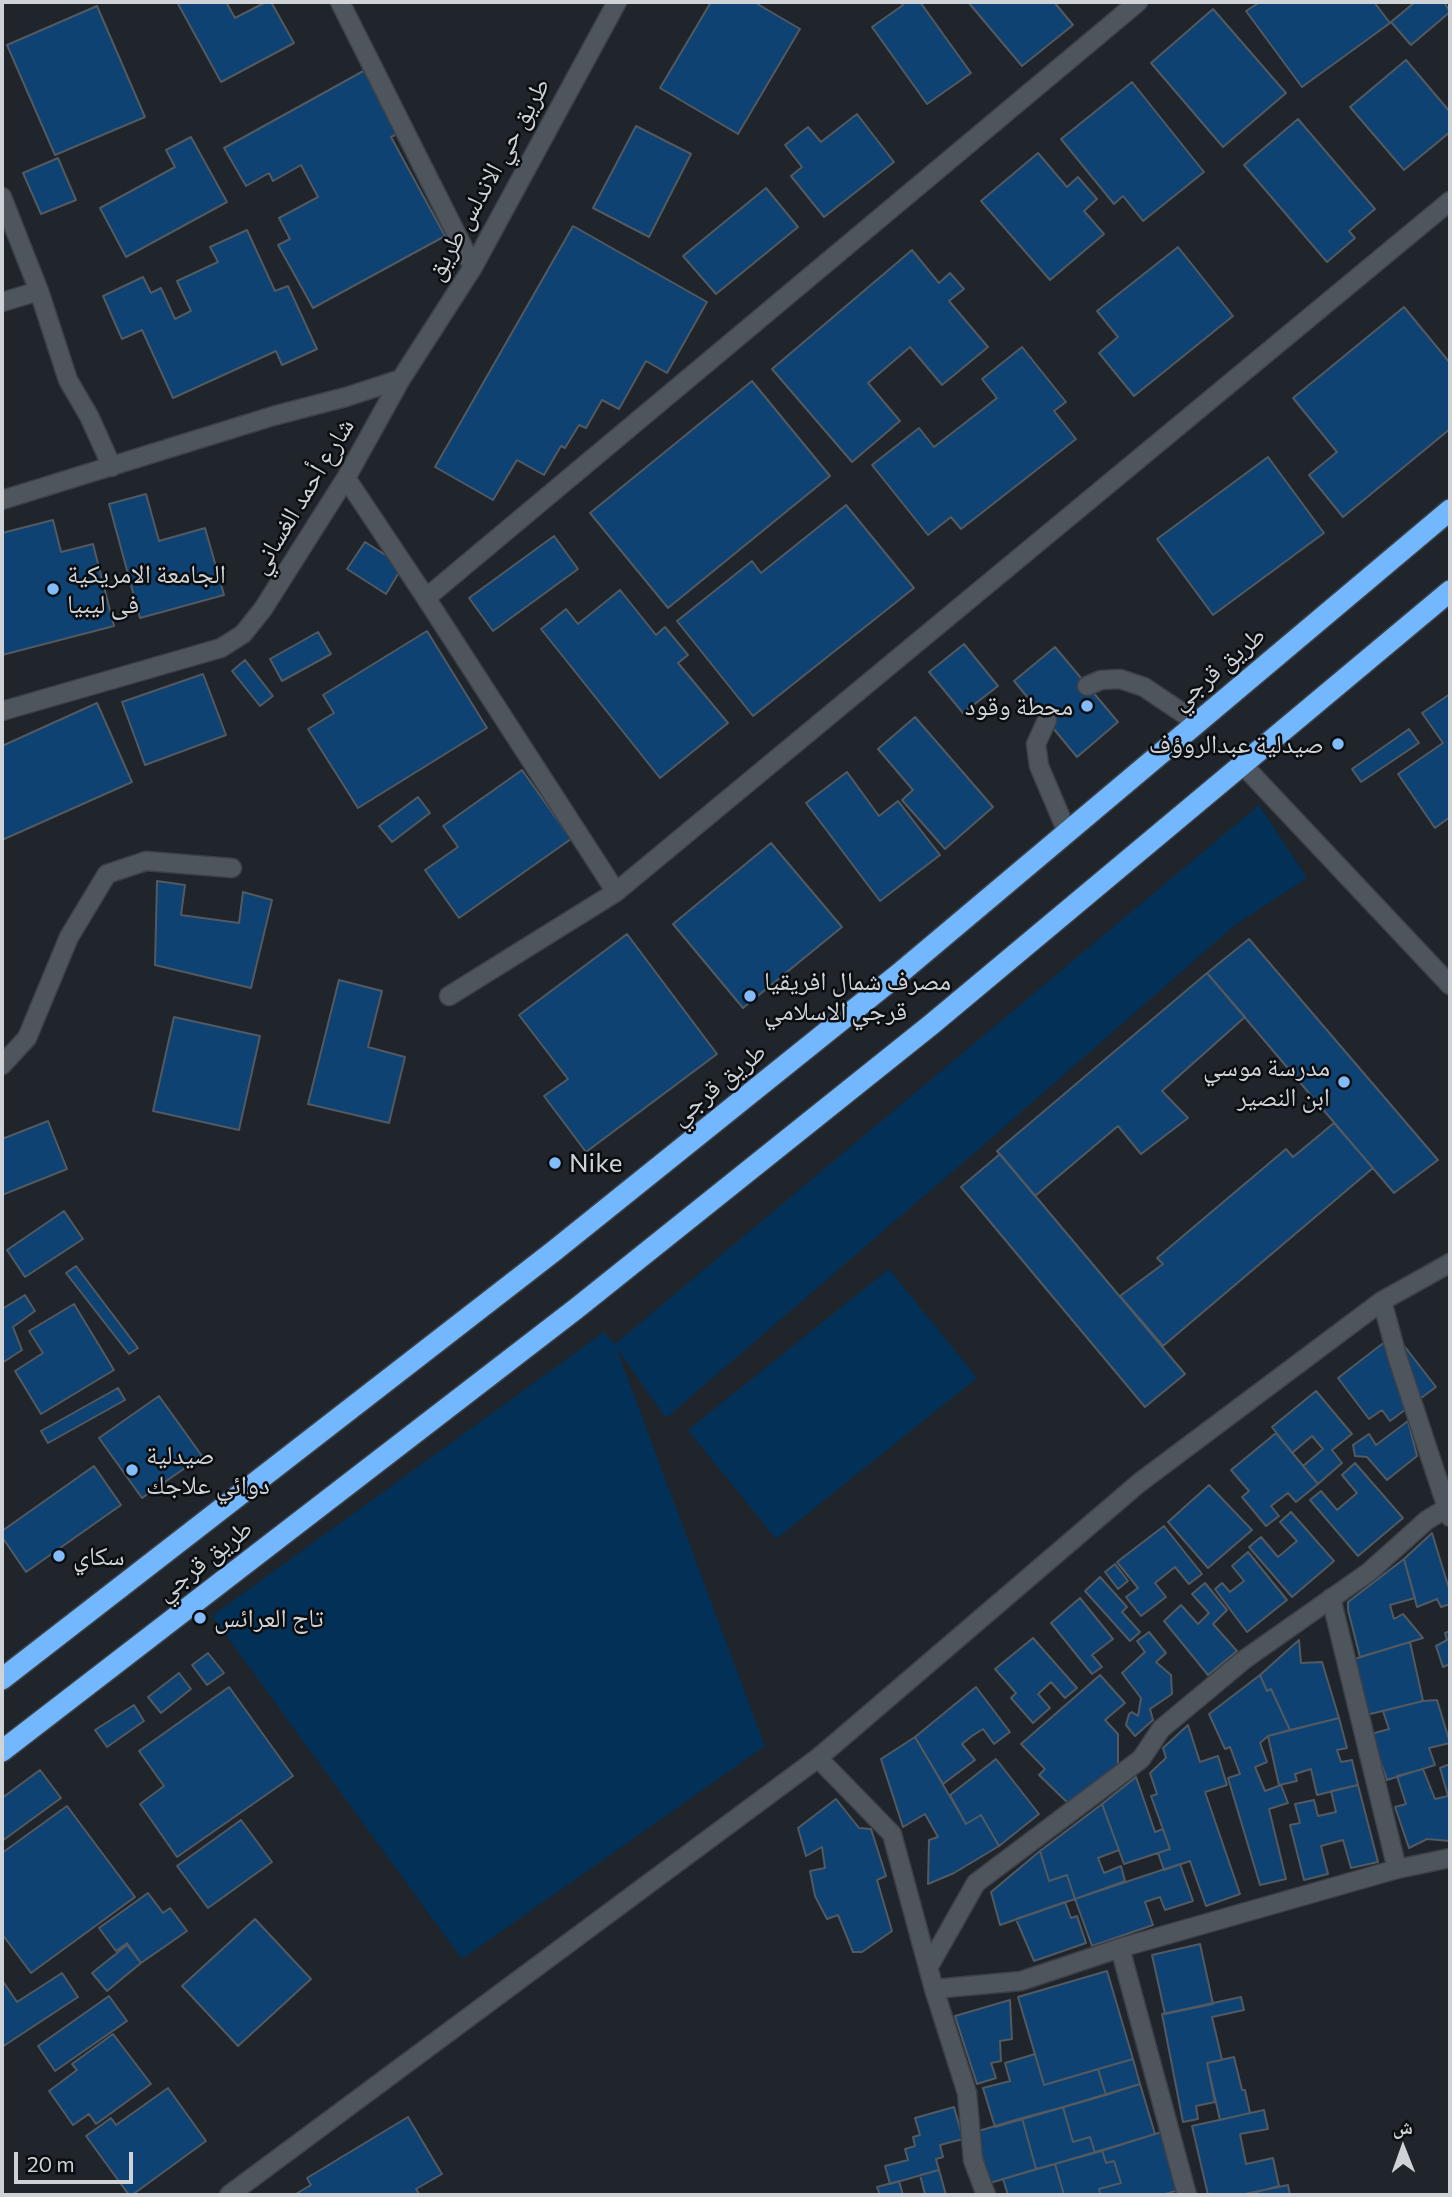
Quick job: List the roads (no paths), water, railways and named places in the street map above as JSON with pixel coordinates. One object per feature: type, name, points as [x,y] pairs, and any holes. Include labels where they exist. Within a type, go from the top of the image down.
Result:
[{"type":"highway","name":"طريق قرجي","points":[[2,1679],[554,1251],[900,973],[1450,510]]},
{"type":"highway","name":"طريق قرجي","points":[[2,1751],[577,1308],[932,1024],[1450,590]]},
{"type":"street","points":[[341,2],[473,267]]},
{"type":"street","name":"طريق حي الاندلس طريق","points":[[401,379],[473,267],[617,2]]},
{"type":"street","points":[[426,598],[1138,2]]},
{"type":"street","points":[[2,197],[39,290],[68,380],[89,416],[112,467]]},
{"type":"street","points":[[449,996],[617,892],[1450,201]]},
{"type":"street","points":[[2,302],[39,290]]},
{"type":"street","points":[[2,500],[401,379]]},
{"type":"street","name":"شارع أحمد الغساني","points":[[2,711],[221,648],[243,634],[263,609],[346,478],[401,379]]},
{"type":"street","points":[[346,478],[617,892]]},
{"type":"street","points":[[1087,686],[1101,680],[1120,679],[1144,687],[1196,722]]},
{"type":"street","points":[[1047,720],[1036,744],[1039,766],[1067,832]]},
{"type":"street","points":[[1242,764],[1450,985]]},
{"type":"street","points":[[2,1065],[27,1038],[69,937],[107,874],[146,861],[232,868]]},
{"type":"street","points":[[229,2195],[818,1758],[1139,1483],[1382,1301],[1450,1262]]},
{"type":"street","points":[[929,1966],[976,1883],[1141,1759],[1161,1729],[1245,1659],[1369,1573],[1427,1520],[1449,1513],[1397,1356],[1382,1301]]},
{"type":"street","points":[[1332,1598],[1397,1870]]},
{"type":"street","points":[[818,1758],[892,1834],[934,1989],[967,2092],[973,2160],[986,2195]]},
{"type":"street","points":[[934,1989],[957,1989],[1021,1981],[1120,1948],[1397,1870],[1450,1858]]},
{"type":"street","points":[[1120,1948],[1187,2195]]},
{"type":"place","name":"الجامعة الامريكية فى ليبيا","points":[[53,589]]},
{"type":"place","name":"محطة وقود","points":[[1087,706]]},
{"type":"place","name":"صيدلية عبدالروؤف","points":[[1338,744]]},
{"type":"place","name":"مصرف شمال افريقيا قرجي الاسلامي","points":[[750,996]]},
{"type":"place","name":"مدرسة موسي ابن النصير","points":[[1344,1082]]},
{"type":"place","name":"Nike","points":[[555,1163]]},
{"type":"place","name":"صيدلية دوائي علاجك","points":[[132,1470]]},
{"type":"place","name":"سكاي","points":[[59,1556]]},
{"type":"place","name":"تاج العرائس","points":[[200,1618]]}]
